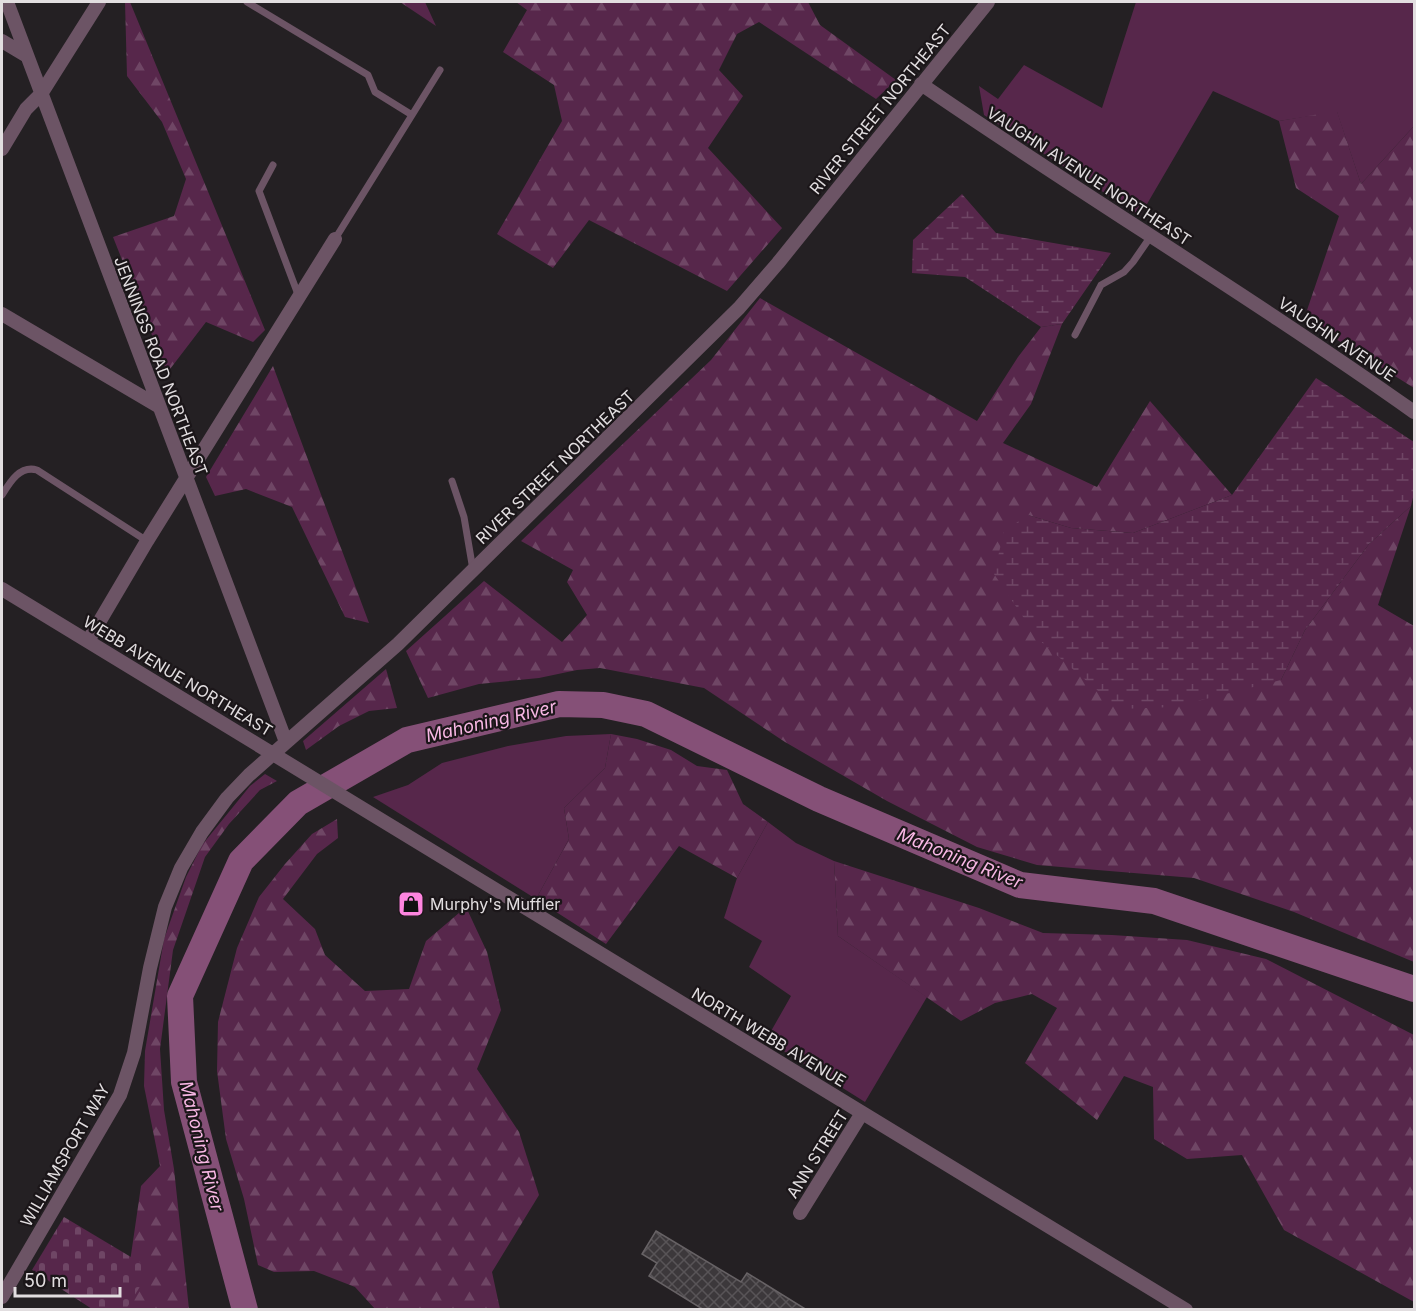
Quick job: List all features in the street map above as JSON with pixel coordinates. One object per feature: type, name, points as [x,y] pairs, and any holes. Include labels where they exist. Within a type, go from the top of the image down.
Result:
[{"type":"street","name":"JENNINGS ROAD NORTHEAST","points":[[7,2],[286,742]]},
{"type":"street","points":[[2,149],[26,109],[41,94],[99,2]]},
{"type":"street","name":"RIVER STREET NORTHEAST","points":[[153,951],[173,888],[202,832],[227,798],[272,753],[398,644],[739,308],[778,263],[988,2]]},
{"type":"street","points":[[2,41],[27,57]]},
{"type":"street","name":"VAUGHN AVENUE NORTHEAST","points":[[921,84],[997,136],[1241,293]]},
{"type":"street","points":[[88,641],[147,541],[335,238]]},
{"type":"street","name":"VAUGHN AVENUE","points":[[1241,293],[1414,412]]},
{"type":"street","points":[[2,314],[158,406]]},
{"type":"street","name":"WEBB AVENUE NORTHEAST","points":[[2,589],[336,792]]},
{"type":"street","name":"NORTH WEBB AVENUE","points":[[336,792],[1185,1310]]},
{"type":"street","name":"WILLIAMSPORT WAY","points":[[2,1297],[120,1095],[134,1053],[153,951]]},
{"type":"street","name":"ANN STREET","points":[[800,1213],[862,1113]]},
{"type":"lane","points":[[247,2],[368,75],[375,92],[412,115]]},
{"type":"lane","points":[[335,238],[440,70]]},
{"type":"lane","points":[[273,165],[259,192],[299,297]]},
{"type":"lane","points":[[1075,336],[1101,285],[1124,272],[1151,236]]},
{"type":"lane","points":[[2,495],[20,471],[31,468],[38,470],[147,541]]},
{"type":"lane","points":[[452,481],[464,517],[473,570]]},
{"type":"green space","points":[[125,2],[130,2],[265,330],[253,342],[206,322],[167,373],[113,237],[174,216],[186,179],[162,122],[127,76]]},
{"type":"green space","points":[[400,2],[425,2],[436,26]]},
{"type":"green space","points":[[516,2],[808,2],[820,25],[896,80],[876,99],[759,22],[737,34],[719,70],[743,96],[708,148],[782,228],[727,291],[589,220],[553,268],[497,234],[562,121],[554,85],[503,52],[527,10]]},
{"type":"green space","points":[[1136,2],[1414,2],[1414,126],[1361,184],[1337,112],[1279,121],[1213,91],[1140,216],[984,115],[979,86],[998,99],[1024,65],[1102,108]]},
{"type":"green space","points":[[1337,111],[1361,184],[1414,126],[1414,388],[1304,319],[1339,216],[1296,188],[1279,121]]},
{"type":"green space","points":[[962,194],[996,233],[1111,253],[1062,324],[1041,327],[965,277],[912,273],[913,240]]},
{"type":"green space","points":[[760,298],[977,421],[1018,357],[1041,327],[1062,324],[1031,404],[1003,443],[1097,487],[1150,401],[1232,495],[1133,533],[1071,528],[1028,515],[1281,680],[1305,630],[1369,544],[1411,506],[1378,605],[1414,626],[1414,962],[1294,912],[1194,878],[1037,865],[977,847],[887,801],[785,742],[704,688],[600,668],[539,678],[479,684],[428,698],[406,651],[484,581],[562,642],[587,615],[567,582],[573,570],[521,541],[711,360]]},
{"type":"green space","points":[[273,366],[369,623],[345,617],[292,507],[246,489],[215,496],[206,477]]},
{"type":"green space","points":[[1316,378],[1414,442],[1414,493],[1411,506],[1369,544],[1305,630],[1281,680],[1174,707],[1119,709],[1038,639],[994,574],[1004,531],[1028,515],[1071,528],[1133,533],[1232,495]]},
{"type":"green space","points":[[386,669],[397,708],[369,711],[339,726],[306,750],[303,741]]},
{"type":"green space","points":[[611,734],[605,768],[564,808],[569,839],[536,899],[373,797],[408,785],[442,763],[508,746],[566,736]]},
{"type":"green space","points":[[611,734],[637,739],[671,750],[697,766],[727,770],[743,804],[768,822],[737,878],[679,846],[606,944],[536,899],[569,839],[564,808],[605,768]]},
{"type":"green space","points":[[265,774],[277,781],[260,790],[229,824],[205,857],[173,950],[160,1049],[164,1110],[174,1169],[189,1309],[123,1310],[141,1186],[160,1166],[144,1086],[145,1051],[164,939],[186,877],[202,845],[250,786]]},
{"type":"green space","points":[[337,819],[338,838],[317,854],[283,899],[315,929],[325,955],[365,991],[409,989],[426,941],[466,907],[487,952],[501,1010],[477,1069],[519,1132],[539,1195],[492,1272],[500,1309],[375,1309],[355,1287],[314,1271],[274,1272],[258,1265],[244,1199],[226,1139],[217,1071],[218,1022],[237,948],[259,897],[312,834]]},
{"type":"green space","points":[[768,822],[796,843],[834,861],[838,936],[927,997],[865,1102],[766,1040],[791,996],[749,967],[762,941],[724,918],[737,878]]},
{"type":"green space","points":[[834,861],[979,908],[1043,933],[1187,940],[1266,959],[1414,1035],[1414,1302],[1284,1230],[1242,1155],[1187,1159],[1154,1139],[1153,1087],[1124,1076],[1097,1120],[1025,1063],[1057,1008],[1032,994],[995,1003],[961,1021],[838,936]]},
{"type":"green space","points":[[64,1217],[151,1269],[126,1309],[92,1309],[32,1270]]},
{"type":"building","points":[[656,1231],[741,1282],[747,1273],[807,1310],[704,1310],[649,1276],[657,1263],[642,1254]]},
{"type":"waterway","name":"Mahoning River","points":[[245,1310],[184,1082],[180,996],[241,861],[298,803],[407,740],[559,704],[603,705],[646,714],[819,799],[1020,885],[1154,901],[1414,989]]},
{"type":"place","name":"Murphy's Muffler","points":[[411,904]]}]
